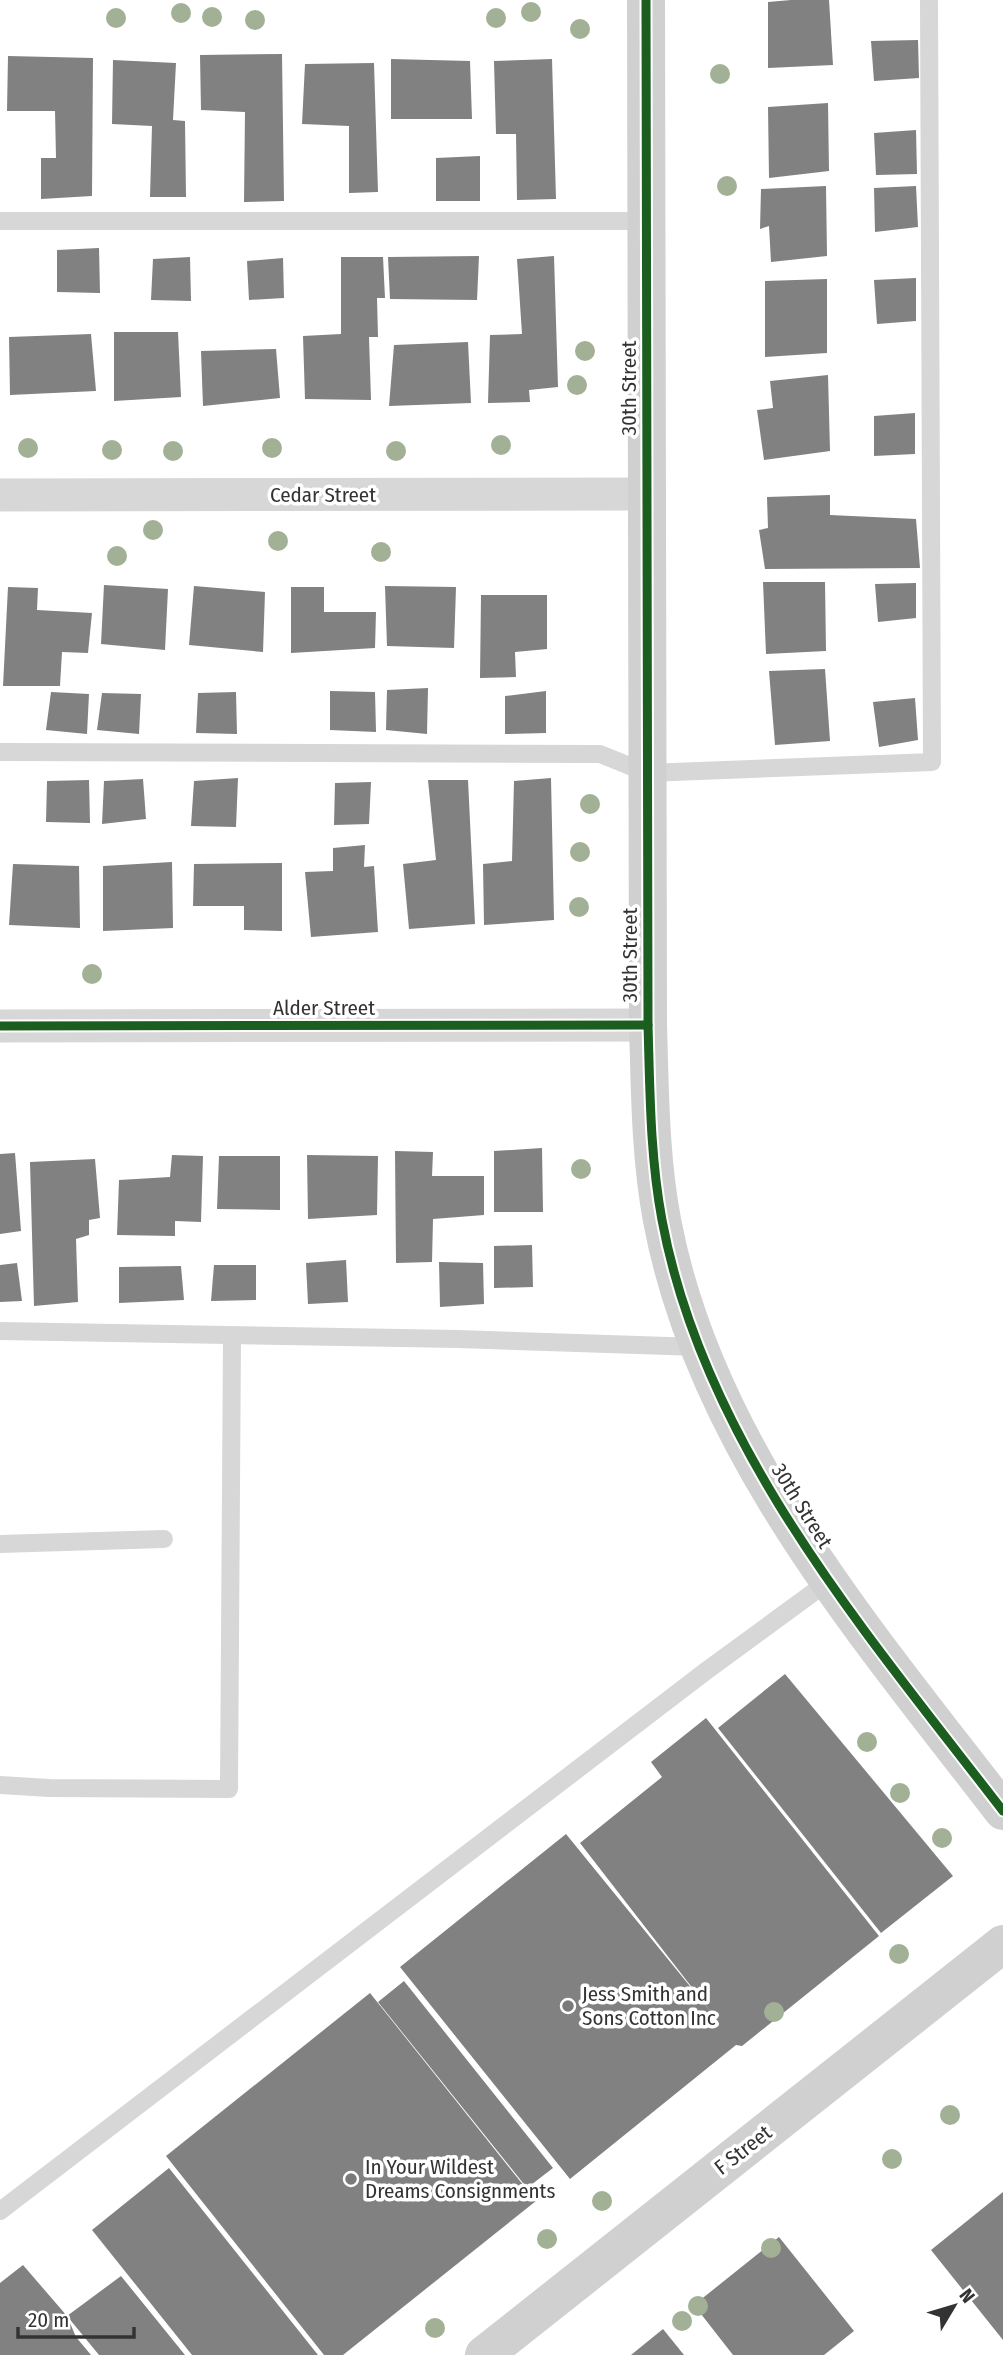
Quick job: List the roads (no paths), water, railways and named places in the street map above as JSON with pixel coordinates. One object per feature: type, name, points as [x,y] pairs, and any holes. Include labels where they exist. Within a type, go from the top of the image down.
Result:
[{"type":"street","name":"30th Street","points":[[646,0],[648,1025],[651,1142],[662,1221],[681,1298],[699,1347],[771,1494],[829,1581],[1003,1811]]},
{"type":"street","name":"Cedar Street","points":[[0,495],[647,494]]},
{"type":"street","name":"Alder Street","points":[[0,1026],[648,1025]]},
{"type":"street","name":"F Street","points":[[484,2355],[1003,1944]]},
{"type":"lane","points":[[0,752],[600,754],[647,773],[932,762],[929,0]]},
{"type":"lane","points":[[0,221],[646,221]]},
{"type":"lane","points":[[0,1331],[457,1339],[699,1347]]},
{"type":"lane","points":[[0,1785],[49,1788],[229,1789],[232,1337]]},
{"type":"lane","points":[[0,1544],[164,1539]]},
{"type":"lane","points":[[0,2211],[696,1678],[829,1581]]},
{"type":"place","name":"Jess Smith and Sons Cotton Inc","points":[[568,2006]]},
{"type":"place","name":"In Your Wildest Dreams Consignments","points":[[351,2179]]}]
